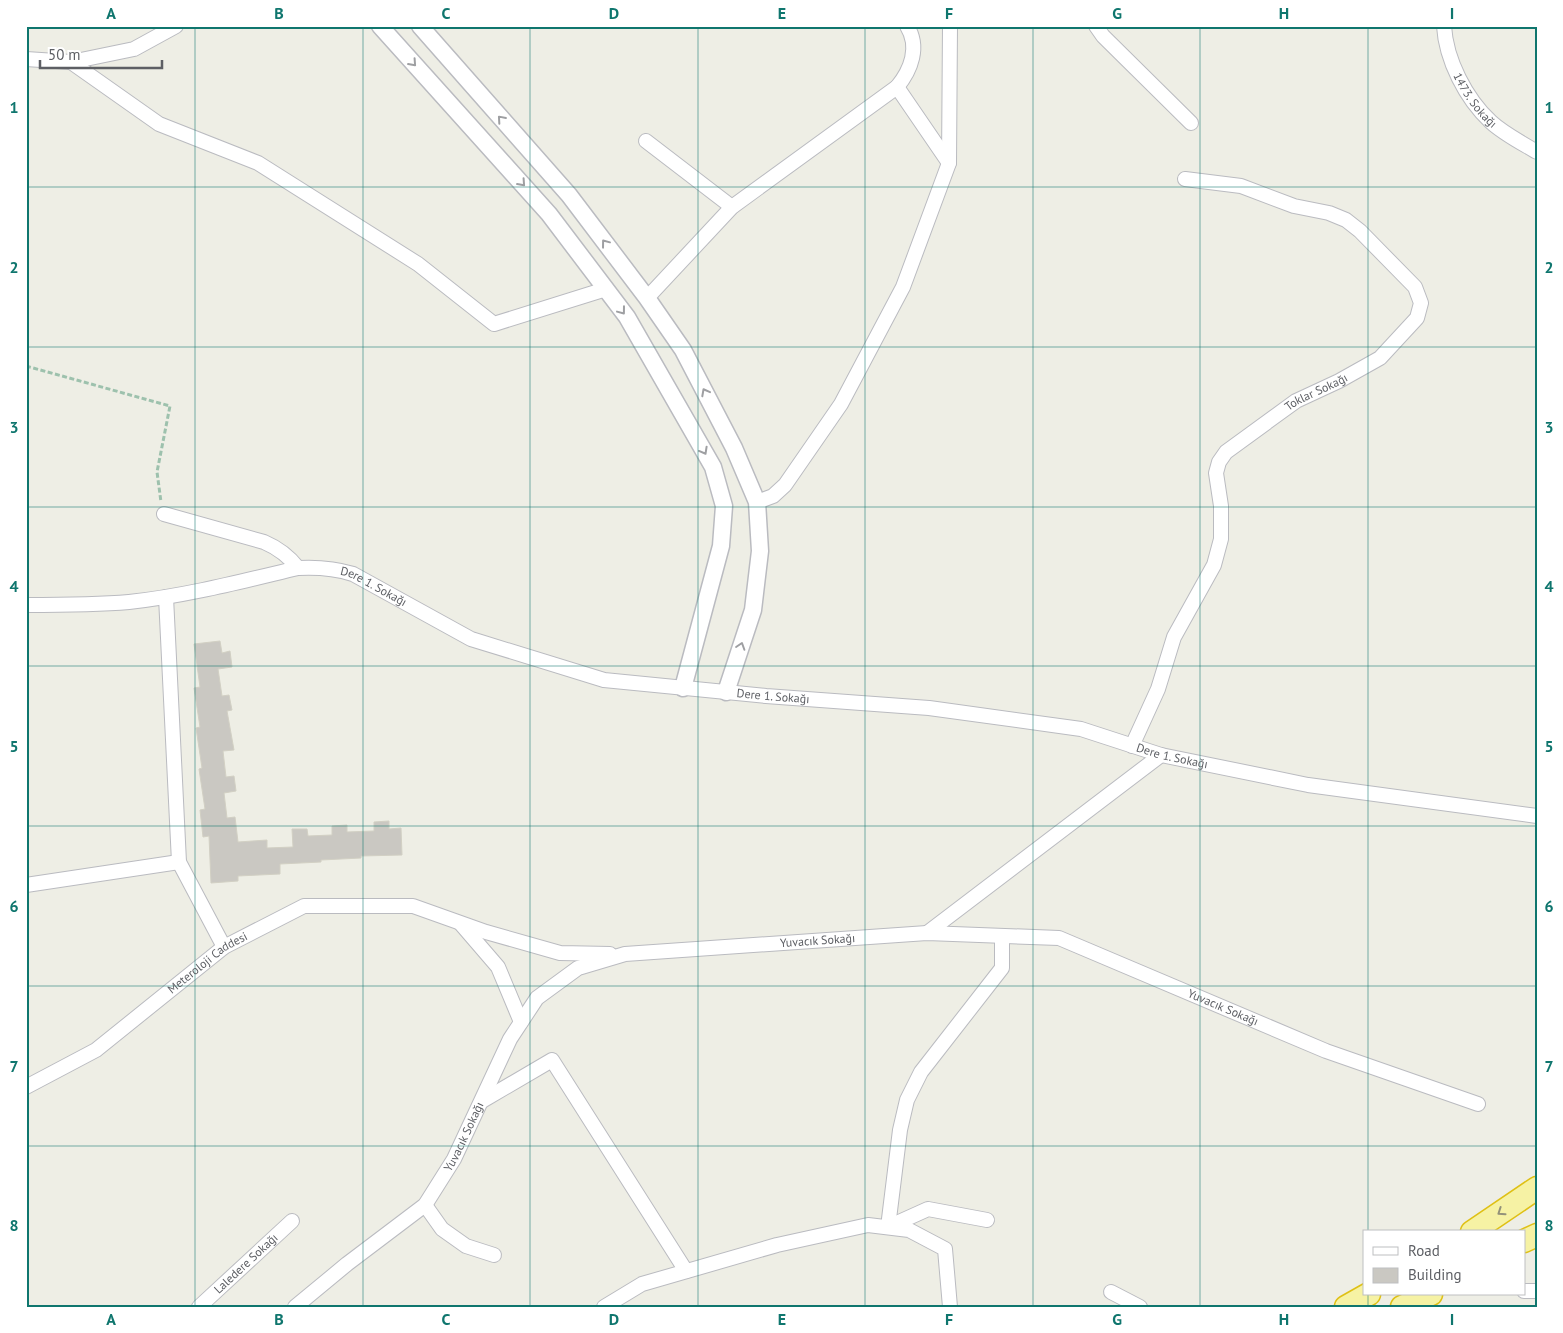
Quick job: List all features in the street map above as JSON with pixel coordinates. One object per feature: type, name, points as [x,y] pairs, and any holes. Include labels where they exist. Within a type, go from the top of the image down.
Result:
[{"type":"highway","points":[[1475,1230],[1535,1193]]},
{"type":"highway","points":[[1346,1307],[1365,1296]]},
{"type":"highway","points":[[1402,1307],[1427,1296]]},
{"type":"street","points":[[26,59],[72,62],[134,49],[176,26]]},
{"type":"street","points":[[380,26],[549,214],[606,289],[627,317],[713,467],[724,506],[721,546],[683,688]]},
{"type":"street","points":[[420,26],[568,195],[647,298],[683,350],[734,448],[758,502],[760,551],[753,610],[726,692]]},
{"type":"street","points":[[647,298],[732,207],[897,87],[906,75],[912,61],[913,45],[907,26]]},
{"type":"street","points":[[758,502],[773,496],[785,485],[841,404],[903,287],[949,163],[950,26]]},
{"type":"street","points":[[1096,26],[1103,36],[1192,123]]},
{"type":"street","name":"1473. Sokağı","points":[[1444,26],[1445,41],[1464,90],[1491,122],[1537,152]]},
{"type":"street","points":[[72,62],[159,124],[258,163],[418,264],[494,324],[606,289]]},
{"type":"street","points":[[897,87],[949,163]]},
{"type":"street","points":[[646,141],[732,207]]},
{"type":"street","name":"Toklar Sokağı","points":[[1132,746],[1158,689],[1174,637],[1214,565],[1221,539],[1221,506],[1216,474],[1219,462],[1226,452],[1296,401],[1340,381],[1380,358],[1417,318],[1421,302],[1415,288],[1360,231],[1346,220],[1329,213],[1294,206],[1240,186],[1184,179]]},
{"type":"street","points":[[164,514],[264,542],[279,549],[298,568]]},
{"type":"street","name":"Dere 1. Sokağı","points":[[26,605],[98,604],[166,597],[298,568],[336,569],[353,574],[471,639],[604,680],[929,708],[1081,730],[1161,755],[1308,784],[1537,816]]},
{"type":"street","points":[[166,597],[179,862],[224,947]]},
{"type":"street","points":[[927,933],[1161,755]]},
{"type":"street","points":[[26,885],[179,862]]},
{"type":"street","name":"Meteroloji Caddesi","points":[[26,1087],[96,1050],[224,947],[304,906],[413,906],[560,953],[625,954]]},
{"type":"street","points":[[459,922],[498,967],[521,1022]]},
{"type":"street","name":"Yuvacık Sokağı","points":[[295,1307],[347,1264],[425,1205],[454,1159],[510,1039],[537,998],[578,968],[625,954],[927,933],[1059,938],[1326,1051],[1478,1104]]},
{"type":"street","points":[[888,1228],[900,1130],[907,1100],[920,1072],[1002,968],[1002,936]]},
{"type":"street","points":[[482,1101],[552,1060],[686,1271]]},
{"type":"street","points":[[425,1205],[442,1229],[466,1246],[494,1255]]},
{"type":"street","points":[[888,1228],[928,1209],[987,1220]]},
{"type":"street","name":"Laledere Sokağı","points":[[200,1307],[292,1221]]},
{"type":"street","points":[[604,1307],[642,1284],[776,1245],[868,1225],[909,1230],[945,1249],[950,1307]]},
{"type":"street","points":[[1111,1292],[1140,1307]]},
{"type":"path","points":[[26,366],[170,406],[157,472],[164,514]]},
{"type":"building","points":[[220,641],[222,653],[230,651],[232,667],[218,669],[222,696],[229,695],[232,710],[227,711],[234,750],[223,751],[226,777],[234,776],[236,791],[224,793],[227,818],[235,817],[238,842],[267,840],[267,848],[293,847],[292,829],[307,829],[308,836],[332,835],[332,826],[347,825],[347,832],[374,831],[374,822],[389,821],[389,829],[401,828],[402,855],[361,856],[361,858],[321,860],[321,862],[280,864],[280,874],[238,876],[238,881],[211,883],[209,836],[203,837],[200,810],[205,809],[199,769],[202,768],[196,728],[200,727],[194,688],[200,687],[194,644]]}]
